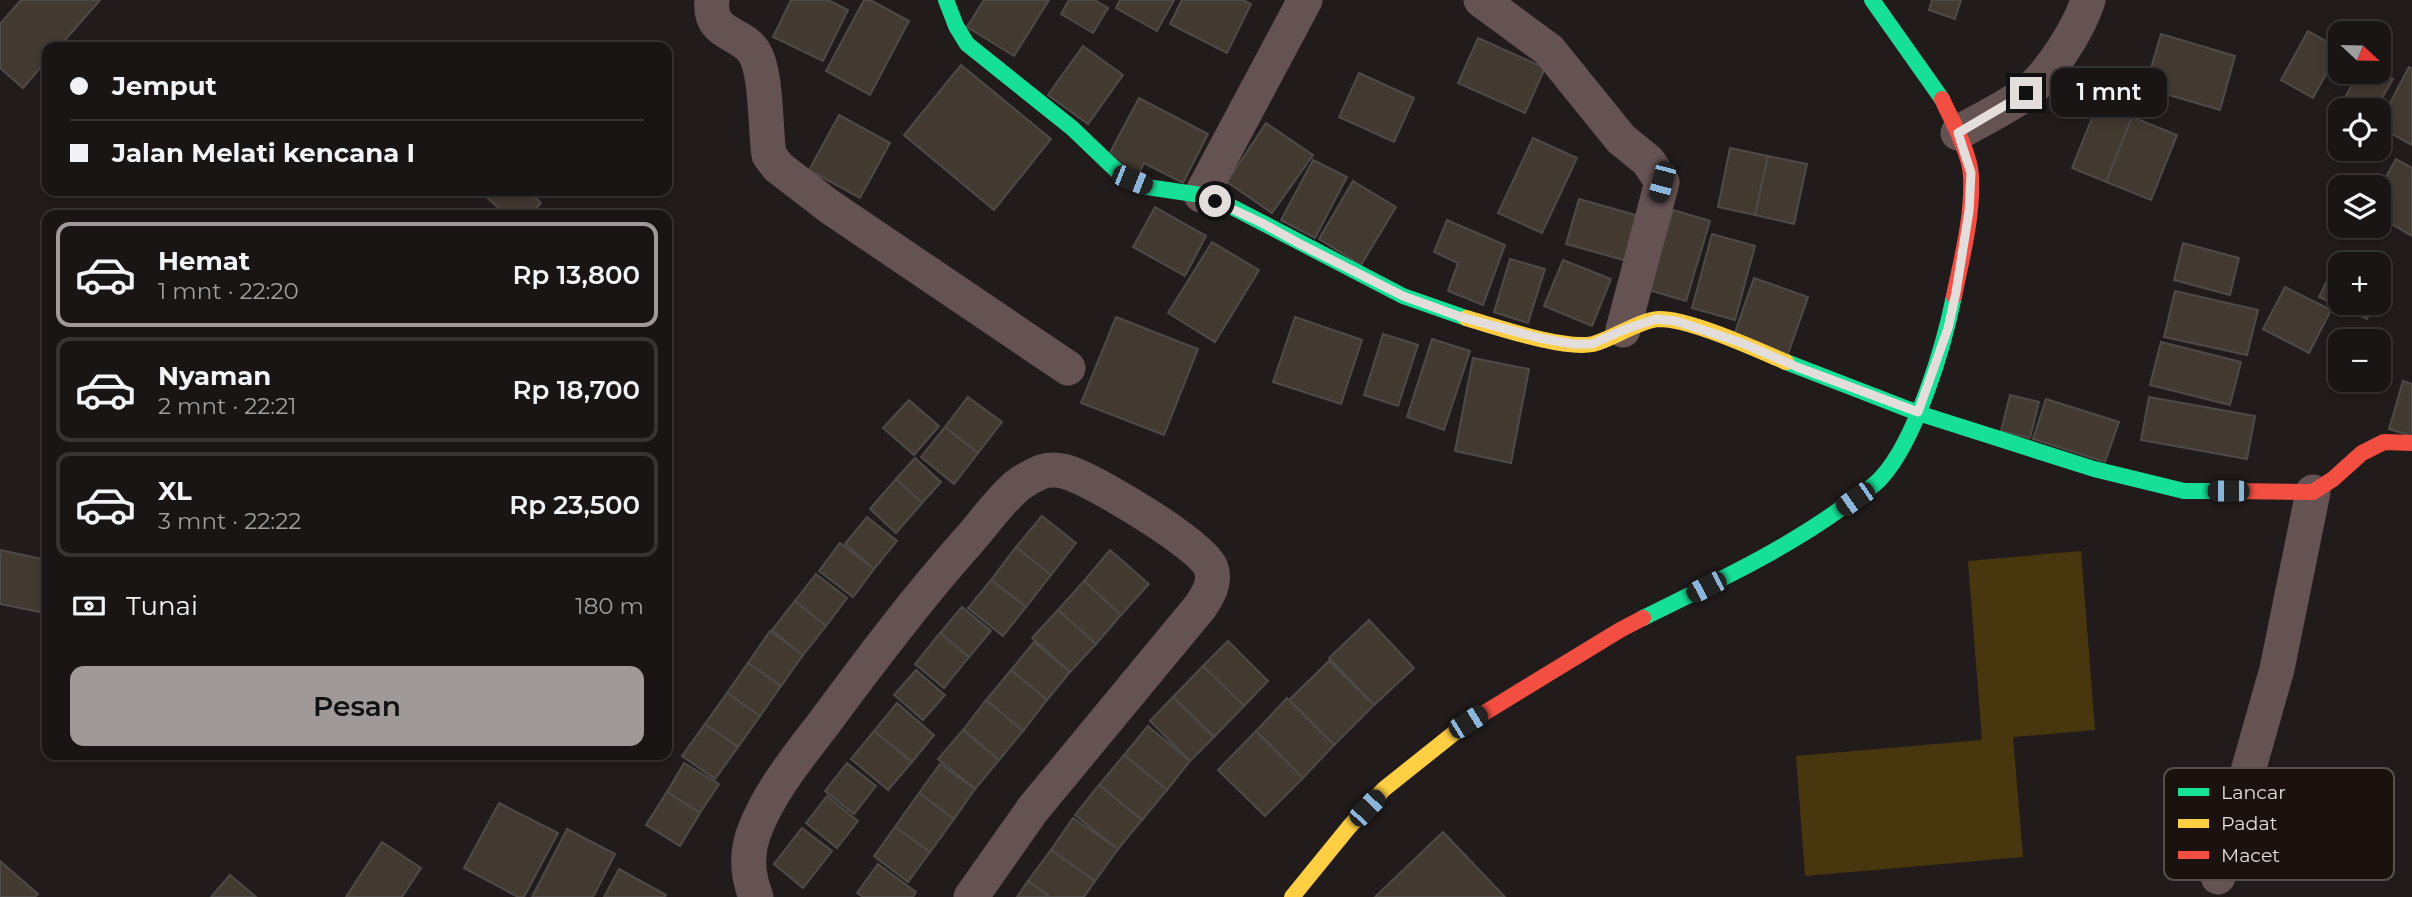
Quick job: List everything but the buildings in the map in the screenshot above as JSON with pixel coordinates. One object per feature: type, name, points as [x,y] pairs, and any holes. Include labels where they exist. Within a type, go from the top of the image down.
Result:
[{"type":"street","points":[[712,0],[714,18],[723,30],[748,43],[760,62],[769,155],[778,167],[830,207],[1068,368]]},
{"type":"street","points":[[946,0],[956,26],[967,44],[1072,128],[1118,172],[1147,187],[1201,195],[1262,223],[1403,296],[1461,317],[1539,338],[1573,344],[1592,344],[1656,319],[1699,328],[1918,412],[2094,469],[2184,491],[2313,492],[2333,479],[2362,453],[2384,442],[2412,443]]},
{"type":"street","points":[[1201,195],[1305,0]]},
{"type":"street","points":[[1481,0],[1549,50],[1621,139],[1648,162],[1662,182],[1623,330]]},
{"type":"street","points":[[1293,897],[1314,868],[1375,798],[1468,722],[1620,630],[1749,565],[1815,528],[1881,478],[1904,445],[1948,328],[1969,211],[1971,173],[1958,133],[1939,93],[1872,0]]},
{"type":"street","points":[[1958,133],[2026,93],[2062,52],[2084,14],[2088,0]]},
{"type":"street","points":[[757,897],[751,883],[749,867],[752,837],[766,806],[792,766],[877,652],[948,564],[1017,486],[1039,473],[1051,470],[1077,475],[1109,492],[1190,544],[1207,559],[1213,578],[1210,591],[1200,607],[1033,809],[971,897]]},
{"type":"street","points":[[2249,768],[2277,669],[2313,492]]},
{"type":"shaded area","points":[[2081,551],[2095,730],[2013,737],[2023,857],[1805,876],[1796,756],[1982,740],[1968,561]]},
{"type":"traffic: fast","points":[[946,0],[956,26],[967,44],[1072,128],[1118,172],[1147,187],[1201,195],[1230,206],[1403,296],[1466,318]]},
{"type":"traffic: fast","points":[[1872,0],[1942,99]]},
{"type":"traffic: fast","points":[[1643,618],[1795,539],[1881,478],[1906,441],[1917,417],[1936,366],[1954,296]]},
{"type":"traffic: fast","points":[[1786,362],[1918,413],[2094,469],[2184,491],[2233,491]]},
{"type":"traffic: slow","points":[[1466,318],[1530,337],[1580,345],[1601,342],[1651,320],[1672,320],[1723,336],[1786,362]]},
{"type":"traffic: slow","points":[[1292,897],[1384,789],[1463,726]]},
{"type":"traffic: jam","points":[[1942,99],[1964,147],[1971,176],[1969,221],[1954,296]]},
{"type":"traffic: jam","points":[[2233,491],[2313,492],[2333,479],[2362,453],[2384,442],[2412,443]]},
{"type":"traffic: jam","points":[[1463,726],[1643,618]]},
{"type":"route","points":[[1215,201],[1230,206],[1403,296],[1461,317],[1539,338],[1573,344],[1592,344],[1656,319],[1676,321],[1742,343],[1797,367],[1918,412],[1948,328],[1969,211],[1971,173],[1958,133],[2026,93]]}]
